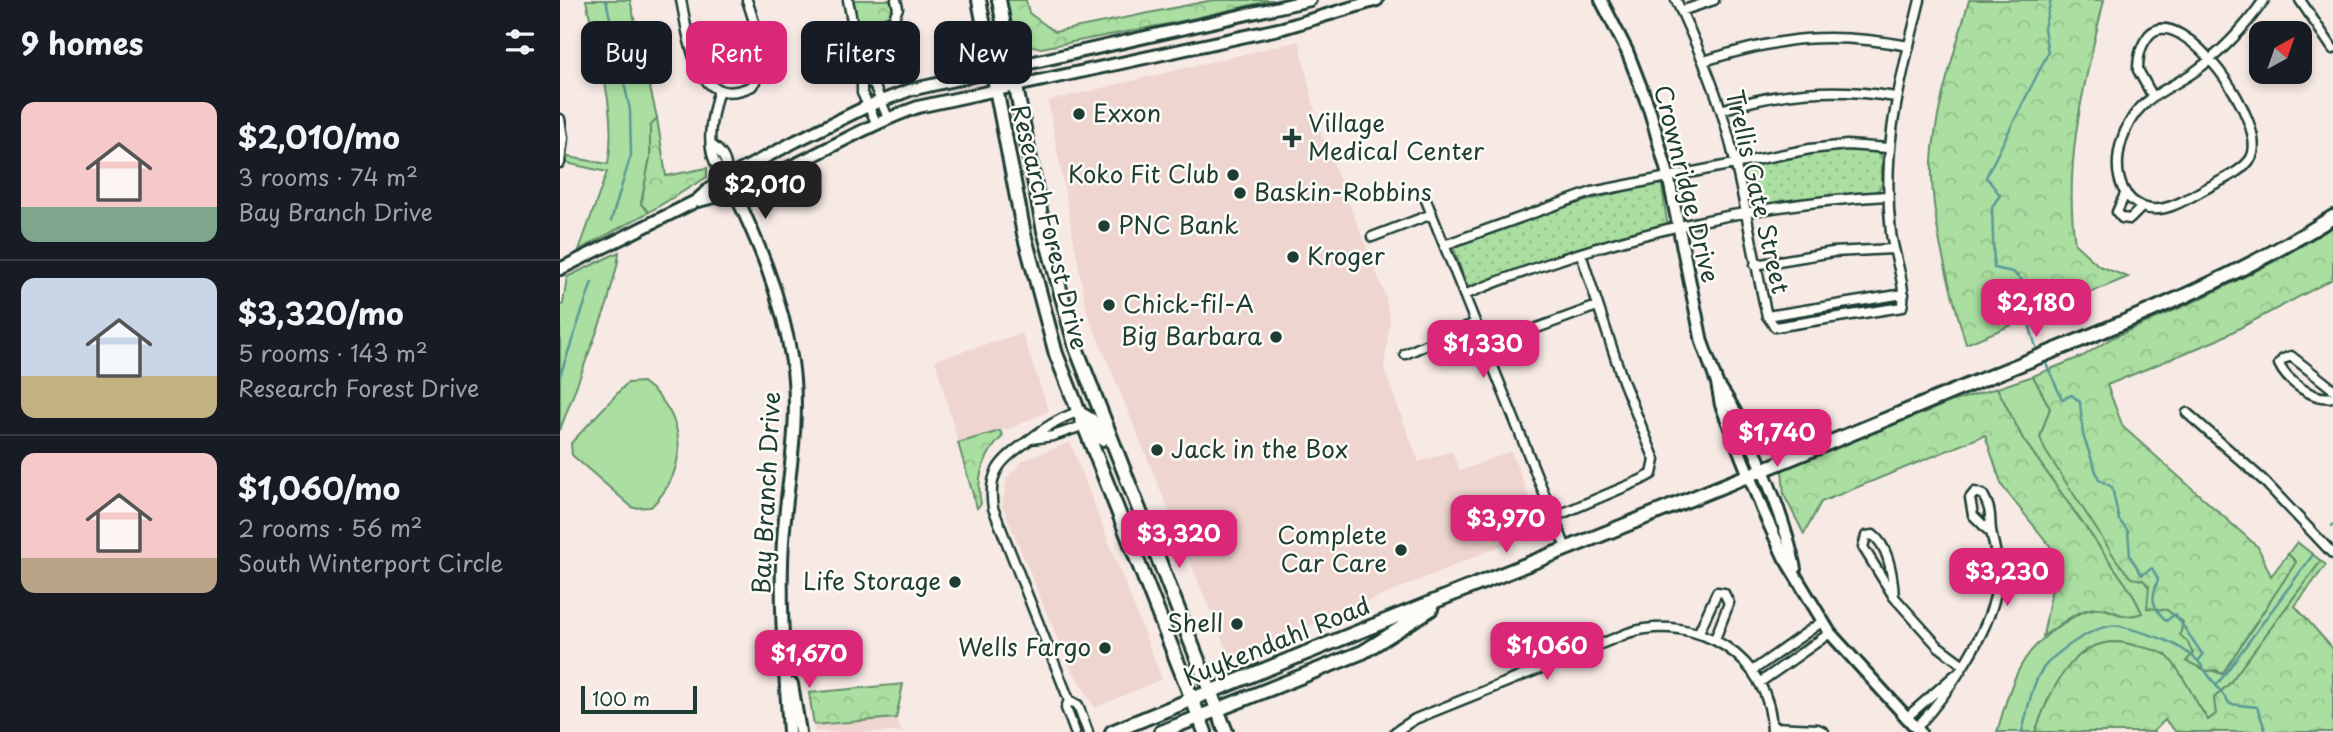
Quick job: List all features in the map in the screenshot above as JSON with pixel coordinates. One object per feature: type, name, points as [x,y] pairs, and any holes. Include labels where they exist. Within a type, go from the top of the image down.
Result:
[{"type":"main road","name":"Research Forest Drive","points":[[979,0],[982,21]]},
{"type":"main road","name":"Research Forest Drive","points":[[999,0],[1003,21]]},
{"type":"main road","name":"Research Forest Drive","points":[[993,84],[1026,243],[1061,367],[1082,426],[1205,732]]},
{"type":"main road","name":"Research Forest Drive","points":[[1015,85],[1060,292],[1102,419],[1226,732]]},
{"type":"main road","name":"Kuykendahl Road","points":[[1112,732],[2069,345],[2207,286],[2333,217]]},
{"type":"main road","points":[[1061,367],[1070,377],[1084,407],[1102,419]]},
{"type":"main road","points":[[1077,412],[1091,419],[1107,450],[1118,461]]},
{"type":"main road","name":"Kuykendahl Road","points":[[1161,732],[1363,652],[1458,592]]},
{"type":"street","points":[[681,0],[696,66],[701,76],[719,89],[743,90],[759,78],[757,40],[747,0]]},
{"type":"street","points":[[848,0],[851,21]]},
{"type":"street","points":[[889,21],[898,8],[896,0]]},
{"type":"street","points":[[1032,63],[1310,0]]},
{"type":"street","points":[[695,201],[734,191],[876,122],[944,100],[1283,28],[1377,0]]},
{"type":"street","name":"Crownridge Drive","points":[[1601,0],[1642,86],[1668,175],[1699,330],[1717,383],[1729,401],[1755,474],[1792,552],[1796,572],[1830,633],[1918,730]]},
{"type":"street","name":"Trellis Gate Street","points":[[1676,0],[1704,61],[1721,110],[1735,162],[1767,316]]},
{"type":"street","points":[[1681,11],[1714,0]]},
{"type":"street","points":[[1904,294],[1767,316],[1775,327],[1899,309],[1904,302],[1904,294],[1893,249],[1887,196],[1888,148],[1895,97],[1920,0]]},
{"type":"street","points":[[2153,97],[2138,70],[2142,44],[2152,32],[2165,28],[2178,31],[2210,59],[2229,84],[2253,137],[2250,158],[2238,170],[2162,209],[2142,206],[2125,194],[2119,178],[2120,148],[2135,114],[2153,97],[2210,59],[2241,30],[2264,0]]},
{"type":"street","points":[[2300,0],[2333,49]]},
{"type":"street","points":[[1704,61],[1788,39],[1840,36],[1909,46]]},
{"type":"street","points":[[862,84],[862,93],[876,122]]},
{"type":"street","points":[[872,84],[888,118]]},
{"type":"street","points":[[560,269],[695,201],[727,177],[868,106],[910,90],[937,84]]},
{"type":"street","points":[[719,89],[712,112],[713,146],[722,152],[727,163],[727,177]]},
{"type":"street","points":[[1721,110],[1773,95],[1804,91],[1843,90],[1895,97]]},
{"type":"street","points":[[560,119],[563,138],[560,163]]},
{"type":"street","points":[[1444,245],[1592,191],[1829,146],[1888,148]]},
{"type":"street","name":"Bay Branch Drive","points":[[727,177],[767,264],[779,301],[792,363],[795,427],[782,587],[789,732]]},
{"type":"street","points":[[2125,194],[2117,212],[2122,218],[2130,219],[2142,206]]},
{"type":"street","points":[[1464,295],[1553,261],[1678,228],[1745,213],[1826,200],[1887,196]]},
{"type":"street","points":[[1426,200],[1566,548]]},
{"type":"street","points":[[1372,237],[1432,214]]},
{"type":"street","points":[[1755,265],[1833,252],[1893,249]]},
{"type":"street","points":[[1554,517],[1642,480],[1652,474],[1656,460],[1597,306],[1581,254]]},
{"type":"street","points":[[1485,347],[1597,306]]},
{"type":"street","points":[[1405,354],[1475,323]]},
{"type":"street","points":[[2333,389],[2291,356],[2279,364],[2282,371],[2312,396],[2333,397]]},
{"type":"street","points":[[1077,412],[1048,424],[1005,457],[996,470],[991,494],[993,508],[1069,700],[1078,705],[1088,732]]},
{"type":"street","points":[[2187,412],[2263,480],[2333,554]]},
{"type":"street","points":[[1031,439],[1053,436],[1082,426]]},
{"type":"street","points":[[1918,730],[1942,700],[1958,673],[1988,618],[1995,597],[1998,564],[1991,533],[1991,508],[1983,495],[1975,492],[1970,498],[1973,515],[1991,533]]},
{"type":"street","points":[[1894,597],[1893,576],[1882,546],[1873,535],[1866,536],[1863,547],[1894,597],[1938,646],[1962,664]]},
{"type":"street","points":[[1699,632],[1713,597],[1717,592],[1724,593],[1729,603],[1715,639]]},
{"type":"street","points":[[1752,671],[1823,621]]},
{"type":"street","points":[[1395,732],[1415,719],[1629,633],[1666,627],[1699,632],[1735,653],[1759,683],[1772,730],[1818,729],[1824,732]]},
{"type":"street","points":[[1759,683],[1830,633]]},
{"type":"street","name":"Bay Branch Drive","points":[[786,654],[800,732]]},
{"type":"street","points":[[1906,718],[1958,673]]},
{"type":"street","points":[[1069,700],[1066,708],[1075,732]]},
{"type":"shaded area","points":[[1299,41],[1318,125],[1385,294],[1390,320],[1384,370],[1419,462],[1452,451],[1460,471],[1511,451],[1542,529],[1230,659],[1087,312],[1048,101]]},
{"type":"shaded area","points":[[1022,333],[1049,411],[1011,428],[958,443],[935,360]]},
{"type":"shaded area","points":[[1070,442],[1162,679],[1095,708],[1067,662],[1002,505],[1007,478],[1024,460]]},
{"type":"shaded area","points":[[896,718],[902,732],[815,732],[814,725]]},
{"type":"green space","points":[[586,0],[630,0],[635,21],[591,21]]},
{"type":"green space","points":[[851,0],[892,0],[892,15],[878,21],[857,21]]},
{"type":"green space","points":[[1006,0],[1026,0],[1029,13],[1055,32],[1213,0],[1273,0],[1173,23],[1041,48],[1032,46],[1032,21],[1011,21]]},
{"type":"green space","points":[[1969,0],[2104,0],[2078,121],[2072,213],[2075,244],[2099,266],[2128,277],[1966,344],[1938,230],[1932,161],[1941,100]]},
{"type":"green space","points":[[605,84],[649,84],[657,118],[650,127],[650,158],[641,204],[649,212],[579,250],[607,172],[566,163],[568,157],[608,164]]},
{"type":"green space","points":[[657,118],[666,176],[707,168],[707,177],[649,212],[641,204],[650,158],[650,127]]},
{"type":"green space","points":[[1857,148],[1878,152],[1882,156],[1882,186],[1875,193],[1824,196],[1755,207],[1747,202],[1741,170],[1748,162]]},
{"type":"green space","points":[[1658,182],[1662,186],[1667,222],[1663,226],[1559,254],[1473,287],[1466,284],[1454,249],[1457,244],[1541,213]]},
{"type":"green space","points":[[2333,227],[2333,279],[2217,340],[2107,385],[2123,427],[2258,547],[2271,576],[2288,554],[2296,562],[2222,674],[2216,670],[2207,671],[2186,661],[2193,654],[2187,641],[2180,635],[2183,622],[2167,610],[2147,608],[2149,586],[2143,580],[2131,578],[2117,561],[2045,450],[2040,437],[2050,408],[2033,376],[2083,356],[2112,338],[2200,299],[2279,259]]},
{"type":"green space","points":[[619,252],[608,302],[560,430],[560,306],[563,304],[567,277]]},
{"type":"green space","points":[[2033,376],[2050,408],[2040,437],[2143,580],[2167,610],[2183,622],[2193,654],[2187,662],[2222,674],[2296,562],[2288,554],[2297,542],[2321,561],[2229,684],[2214,698],[2216,714],[2208,720],[2166,655],[2049,697],[2035,732],[1997,732],[2018,671],[2046,635],[2073,617],[2090,610],[2101,609],[2127,616],[2142,613],[2132,593],[2023,439],[1997,388]]},
{"type":"green space","points":[[643,382],[658,395],[669,410],[679,443],[673,476],[664,492],[651,507],[633,508],[572,455],[571,443],[627,383]]},
{"type":"green space","points":[[1997,388],[2023,439],[2132,593],[2142,613],[2129,616],[2105,609],[2091,609],[2076,614],[2043,636],[2058,556],[2002,486],[1985,435],[1821,502],[1804,534],[1784,495],[1782,469],[1951,402]]},
{"type":"green space","points":[[1000,431],[1003,436],[991,450],[983,467],[979,485],[981,504],[977,508],[958,443]]},
{"type":"green space","points":[[2321,561],[2326,565],[2295,606],[2333,649],[2333,732],[2176,732],[2165,720],[2153,732],[2035,732],[2050,697],[2070,665],[2083,653],[2098,645],[2116,642],[2161,652],[2167,656],[2179,670],[2208,720],[2216,714],[2214,698],[2229,684]]},
{"type":"green space","points":[[903,684],[896,718],[814,725],[809,693]]},
{"type":"waterway","points":[[606,0],[630,110],[631,155],[611,221]]},
{"type":"waterway","points":[[2038,351],[2022,293],[2025,283],[2013,272],[1994,268],[1992,207],[2000,195],[1986,177],[2048,53],[2044,28],[2051,0]]},
{"type":"waterway","points":[[560,376],[592,282]]},
{"type":"waterway","points":[[2044,359],[2062,399],[2072,395],[2080,402],[2083,435],[2099,480],[2112,487],[2119,520],[2128,531],[2130,556],[2142,575],[2152,568],[2158,579],[2154,592],[2157,610],[2166,621],[2175,614],[2203,655],[2198,661],[2230,704],[2257,707],[2266,732]]},
{"type":"waterway","points":[[2216,686],[2312,556]]},
{"type":"waterway","points":[[2022,732],[2032,692],[2042,670],[2066,647],[2100,628],[2120,626],[2151,635],[2171,643],[2198,661]]},
{"type":"place","name":"Exxon","points":[[1079,114]]},
{"type":"place","name":"Village Medical Center","points":[[1292,138]]},
{"type":"place","name":"Koko Fit Club","points":[[1233,175]]},
{"type":"place","name":"Baskin-Robbins","points":[[1240,193]]},
{"type":"place","name":"PNC Bank","points":[[1104,226]]},
{"type":"place","name":"Kroger","points":[[1293,257]]},
{"type":"place","name":"Chick-fil-A","points":[[1109,305]]},
{"type":"place","name":"Big Barbara","points":[[1276,337]]},
{"type":"place","name":"Jack in the Box","points":[[1157,450]]},
{"type":"place","name":"Complete Car Care","points":[[1401,550]]},
{"type":"place","name":"Life Storage","points":[[955,582]]},
{"type":"place","name":"Shell","points":[[1237,624]]},
{"type":"place","name":"Wells Fargo","points":[[1105,648]]}]
